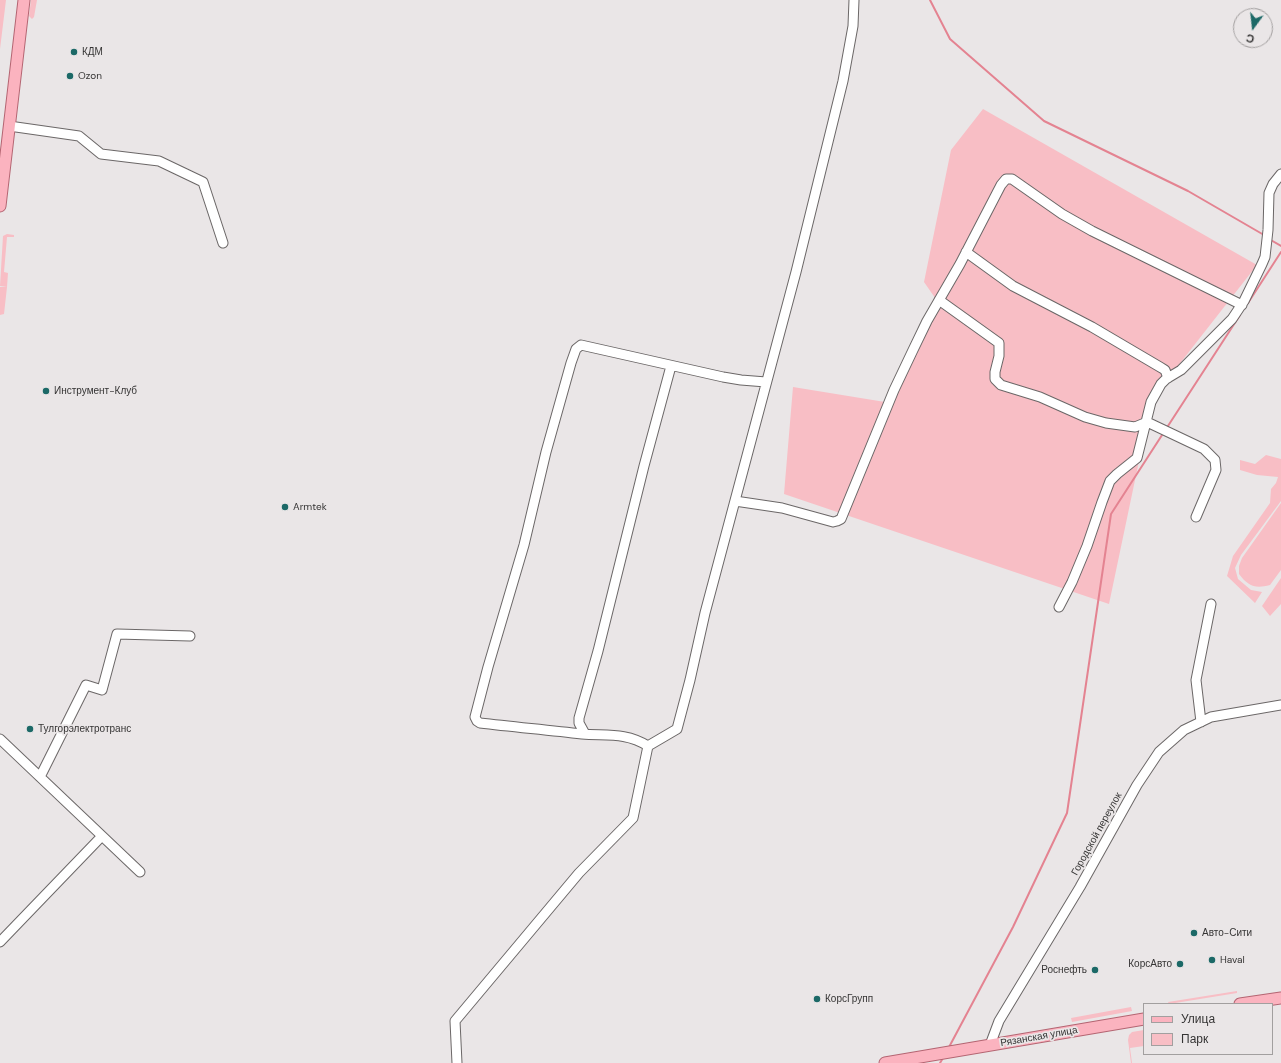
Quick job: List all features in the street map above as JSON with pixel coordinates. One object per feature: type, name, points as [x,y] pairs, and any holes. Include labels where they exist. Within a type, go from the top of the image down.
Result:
[{"type":"main road","points":[[0,206],[24,0]]},
{"type":"main road","points":[[1247,1003],[1281,998]]},
{"type":"main road","name":"Рязанская улица","points":[[886,1063],[1143,1019]]},
{"type":"street","points":[[457,1063],[455,1021],[579,873],[633,818],[648,746],[677,729],[705,613],[796,272],[842,81],[853,26],[854,0]]},
{"type":"street","points":[[9,126],[79,136],[101,154],[159,161],[203,182],[223,244]]},
{"type":"street","points":[[1059,607],[1072,582],[1087,546],[1110,481],[1137,458],[1151,402],[1161,384],[1181,370],[1232,320],[1242,305],[1265,257],[1268,230],[1269,193],[1272,184],[1281,174]]},
{"type":"street","points":[[735,500],[782,508],[833,522],[837,522],[841,519],[894,390],[921,332],[966,252],[1001,184],[1009,178],[1062,214],[1092,231],[1242,305]]},
{"type":"street","points":[[966,252],[1013,286],[1083,322],[1165,370],[1168,378]]},
{"type":"street","points":[[939,300],[999,343],[999,356],[995,372],[995,380],[1001,385],[1040,397],[1085,417],[1106,423],[1135,427],[1147,422],[1204,449],[1210,454],[1215,460],[1216,470],[1196,517]]},
{"type":"street","points":[[648,746],[630,737],[480,723],[475,717],[522,552],[546,452],[574,352],[582,345],[671,366],[741,380],[766,382]]},
{"type":"street","points":[[585,734],[579,723],[579,718],[598,651],[644,466],[671,366]]},
{"type":"street","points":[[1201,722],[1196,680],[1211,604]]},
{"type":"street","points":[[40,777],[86,685],[102,690],[116,634],[190,636]]},
{"type":"street","name":"Городской переулок","points":[[990,1045],[999,1021],[1076,893],[1137,785],[1159,752],[1184,730],[1211,717],[1281,705]]},
{"type":"street","points":[[0,739],[140,872]]},
{"type":"street","points":[[0,942],[102,836]]},
{"type":"green space","points":[[0,0],[6,0],[0,49]]},
{"type":"green space","points":[[31,0],[37,0],[34,17],[32,19],[29,16]]},
{"type":"green space","points":[[983,109],[1257,265],[1152,399],[1109,604],[784,494],[793,387],[885,402],[940,305],[924,282],[951,150]]},
{"type":"green space","points":[[7,234],[14,235],[14,237],[7,237],[4,272],[8,273],[7,287],[0,286],[3,236]]},
{"type":"green space","points":[[0,287],[7,287],[4,314],[0,315]]},
{"type":"green space","points":[[1266,455],[1281,459],[1281,501],[1241,555],[1235,568],[1238,579],[1251,590],[1262,592],[1255,603],[1227,576],[1233,556],[1270,503],[1271,489],[1276,483],[1278,477],[1257,475],[1240,470],[1240,460],[1255,464]]},
{"type":"green space","points":[[1281,503],[1281,570],[1270,585],[1260,587],[1252,586],[1239,574],[1239,566],[1242,558]]},
{"type":"green space","points":[[1281,578],[1281,604],[1270,616],[1262,606]]},
{"type":"green space","points":[[1237,991],[1237,993],[1175,1003],[1168,1002]]},
{"type":"green space","points":[[1131,1007],[1132,1011],[1072,1022],[1071,1018]]},
{"type":"green space","points":[[1143,1030],[1143,1046],[1130,1048],[1131,1063],[1128,1040],[1129,1035],[1132,1032]]},
{"type":"waterway","points":[[930,0],[950,39],[1044,121],[1188,191],[1264,235]]},
{"type":"waterway","points":[[1269,239],[1281,246]]},
{"type":"waterway","points":[[1248,303],[1281,252]]},
{"type":"waterway","points":[[1166,429],[1240,315]]},
{"type":"waterway","points":[[948,1049],[1013,927],[1067,813],[1111,514],[1164,432]]},
{"type":"waterway","points":[[940,1063],[943,1058]]},
{"type":"place","name":"КДМ","points":[[74,52]]},
{"type":"place","name":"Ozon","points":[[70,76]]},
{"type":"place","name":"Инструмент-Клуб","points":[[46,391]]},
{"type":"place","name":"Armtek","points":[[285,507]]},
{"type":"place","name":"Тулгорэлектротранс","points":[[30,729]]},
{"type":"place","name":"Авто-Сити","points":[[1194,933]]},
{"type":"place","name":"Haval","points":[[1212,960]]},
{"type":"place","name":"КорсАвто","points":[[1180,964]]},
{"type":"place","name":"Роснефть","points":[[1095,970]]},
{"type":"place","name":"КорсГрупп","points":[[817,999]]}]
